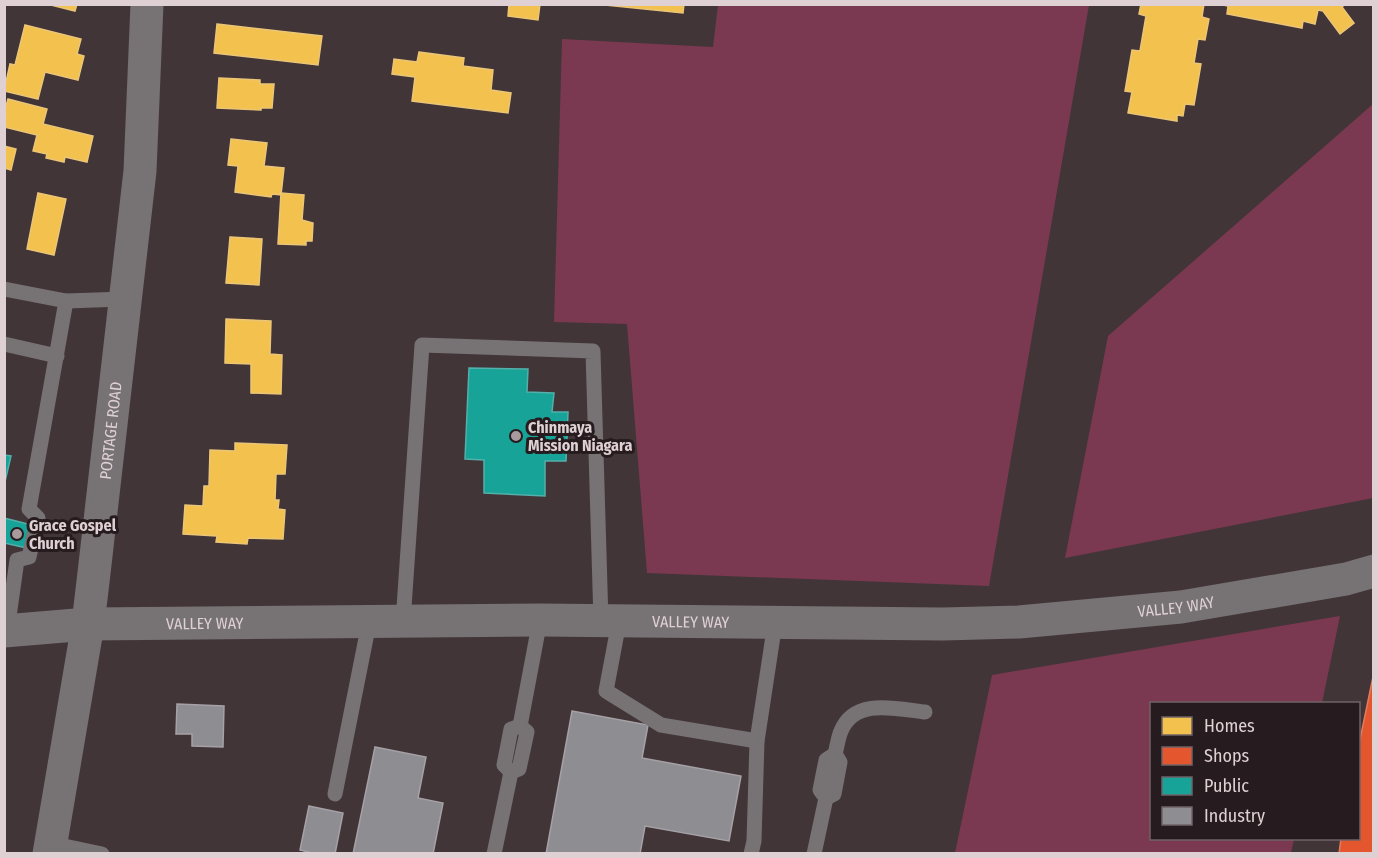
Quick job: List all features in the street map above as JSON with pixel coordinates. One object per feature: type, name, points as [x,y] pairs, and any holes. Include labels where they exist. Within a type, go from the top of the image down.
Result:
[{"type":"street","name":"PORTAGE ROAD","points":[[50,848],[88,624],[140,171],[147,4]]},
{"type":"street","name":"VALLEY WAY","points":[[6,631],[88,624],[540,620],[943,624],[1038,620],[1181,607],[1346,579],[1374,571]]},
{"type":"lane","points":[[4,289],[66,301],[125,299]]},
{"type":"lane","points":[[6,631],[19,554],[29,557],[38,518],[28,516],[66,301]]},
{"type":"lane","points":[[4,344],[57,356]]},
{"type":"lane","points":[[403,622],[422,345],[593,351],[610,621],[606,691],[662,725],[757,741]]},
{"type":"lane","points":[[494,854],[511,772],[519,769],[527,732],[520,726],[540,620]]},
{"type":"lane","points":[[335,794],[369,622]]},
{"type":"lane","points":[[751,854],[754,840],[757,741],[775,623]]},
{"type":"lane","points":[[814,854],[826,798],[820,790],[826,760],[835,754],[842,729],[854,714],[870,706],[925,712]]},
{"type":"lane","points":[[50,848],[102,854]]},
{"type":"shaded area","points":[[718,5],[1089,5],[989,586],[647,573],[627,324],[554,322],[562,39],[713,47]]},
{"type":"shaded area","points":[[1373,104],[1373,498],[1065,558],[1108,336]]},
{"type":"shaded area","points":[[1340,616],[1322,702],[1150,702],[1150,840],[1294,840],[1291,853],[955,853],[992,675]]},
{"type":"building: Homes","points":[[47,4],[77,4],[75,11]]},
{"type":"building: Homes","points":[[509,4],[540,4],[538,20],[508,16]]},
{"type":"building: Homes","points":[[595,4],[684,4],[683,13]]},
{"type":"building: Homes","points":[[1141,4],[1204,4],[1202,17],[1209,19],[1205,40],[1198,39],[1194,63],[1201,64],[1194,105],[1185,104],[1183,116],[1177,115],[1177,121],[1128,113],[1132,92],[1125,91],[1132,50],[1140,51],[1146,16],[1139,14]]},
{"type":"building: Homes","points":[[1218,4],[1345,4],[1342,7],[1354,23],[1340,34],[1323,11],[1318,10],[1315,24],[1303,21],[1302,28],[1227,14],[1228,6]]},
{"type":"building: Homes","points":[[217,24],[322,36],[318,65],[214,53]]},
{"type":"building: Homes","points":[[25,25],[81,39],[77,54],[84,56],[78,80],[45,72],[38,99],[4,91],[10,64],[15,65]]},
{"type":"building: Homes","points":[[419,52],[464,58],[463,66],[493,70],[491,90],[511,93],[508,113],[412,101],[415,77],[392,74],[394,59],[417,62]]},
{"type":"building: Homes","points":[[219,78],[260,80],[260,84],[274,84],[272,108],[261,108],[261,110],[217,108]]},
{"type":"building: Homes","points":[[8,99],[47,109],[43,124],[93,136],[87,162],[65,157],[64,162],[46,158],[47,154],[33,151],[37,135],[4,127],[4,113]]},
{"type":"building: Homes","points":[[231,139],[267,143],[264,166],[284,168],[281,195],[272,194],[271,197],[235,192],[238,166],[228,165]]},
{"type":"building: Homes","points":[[4,146],[16,149],[11,170],[4,168]]},
{"type":"building: Homes","points":[[38,193],[66,199],[54,255],[27,249]]},
{"type":"building: Homes","points":[[281,193],[304,195],[302,220],[313,223],[312,241],[306,241],[306,245],[278,244]]},
{"type":"building: Homes","points":[[230,237],[262,239],[259,285],[226,283]]},
{"type":"building: Homes","points":[[226,319],[271,321],[270,354],[282,355],[281,394],[251,393],[251,364],[225,363]]},
{"type":"building: Homes","points":[[235,443],[287,445],[285,474],[276,474],[275,500],[279,500],[278,509],[285,510],[283,539],[248,538],[247,544],[216,542],[217,536],[183,534],[185,505],[203,506],[204,486],[209,486],[210,450],[235,451]]},
{"type":"building: Shops","points":[[1374,672],[1374,854],[1339,854],[1341,840],[1360,840],[1360,739]]},
{"type":"building: Public","name":"Chinmaya Mission Niagara","points":[[469,368],[528,369],[527,392],[554,393],[552,412],[568,412],[566,461],[545,461],[545,496],[484,493],[484,460],[465,459]]},
{"type":"building: Public","name":"Grace Gospel Church","points":[[4,455],[11,456],[4,486]]},
{"type":"building: Public","name":"Grace Gospel Church","points":[[4,518],[32,525],[27,548],[4,543]]},
{"type":"building: Industry","points":[[177,704],[224,706],[223,747],[192,746],[192,734],[176,734]]},
{"type":"building: Industry","points":[[572,711],[648,725],[642,758],[741,776],[729,841],[645,826],[640,854],[546,854]]},
{"type":"building: Industry","points":[[375,747],[426,757],[418,798],[443,803],[433,854],[353,854]]},
{"type":"building: Industry","points":[[309,806],[343,813],[335,854],[316,854],[300,850]]},
{"type":"place","name":"Chinmaya Mission Niagara","points":[[516,436]]},
{"type":"place","name":"Grace Gospel Church","points":[[17,534]]}]
